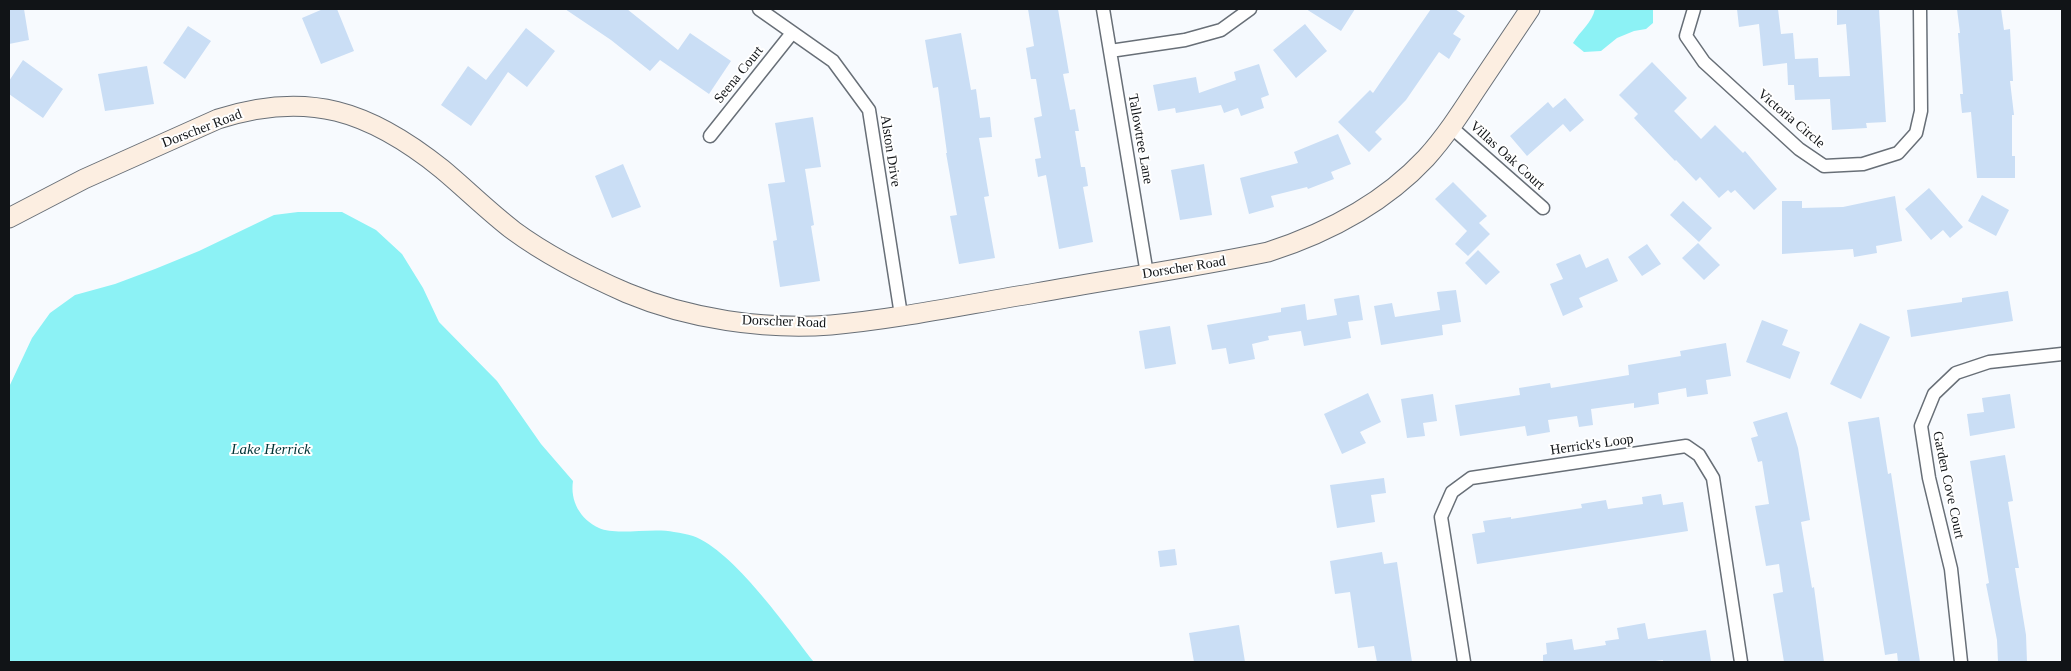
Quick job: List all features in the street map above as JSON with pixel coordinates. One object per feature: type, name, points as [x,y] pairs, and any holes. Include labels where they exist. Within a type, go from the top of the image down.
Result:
[{"type":"street","name":"Alston Drive","points":[[759,9],[832,61],[869,110],[900,315]]},
{"type":"street","name":"Tallowtree Lane","points":[[1103,9],[1147,274]]},
{"type":"street","points":[[1110,51],[1184,40],[1221,30],[1250,9]]},
{"type":"street","name":"Dorscher Road","points":[[9,218],[84,179],[218,119],[241,112],[296,106],[354,115],[386,129],[422,153],[513,230],[544,251],[580,271],[629,294],[705,316],[788,326],[830,325],[1147,274],[1268,252],[1298,242],[1334,226],[1366,208],[1402,181],[1426,158],[1451,127],[1530,9]]},
{"type":"street","name":"Victoria Circle","points":[[1694,9],[1686,36],[1704,62],[1799,149],[1824,166],[1864,164],[1898,153],[1916,133],[1921,110],[1920,9]]},
{"type":"street","name":"Seena Court","points":[[710,136],[792,33]]},
{"type":"street","name":"Villas Oak Court","points":[[1451,127],[1543,208]]},
{"type":"street","name":"Garden Cove Court","points":[[1961,662],[1951,569],[1929,478],[1921,426],[1934,394],[1956,373],[1989,362],[2062,354]]},
{"type":"street","name":"Herrick's Loop","points":[[1464,662],[1441,517],[1452,492],[1471,478],[1686,446],[1699,455],[1713,478],[1741,662]]},
{"type":"water","points":[[1595,9],[1653,9],[1653,23],[1646,29],[1634,31],[1617,38],[1601,51],[1584,52],[1573,43],[1589,23]]},
{"type":"water","name":"Lake Herrick","points":[[298,212],[342,212],[376,230],[402,254],[423,288],[439,322],[497,381],[541,444],[573,481],[572,488],[575,502],[586,520],[606,530],[665,531],[693,536],[709,544],[742,573],[759,592],[814,662],[9,662],[9,387],[32,338],[50,313],[75,295],[115,284],[155,269],[199,251],[274,215]]},
{"type":"building","points":[[9,9],[24,9],[29,40],[9,44]]},
{"type":"building","points":[[323,9],[337,9],[354,51],[321,64],[302,18]]},
{"type":"building","points":[[565,9],[627,9],[678,50],[690,33],[731,61],[709,94],[660,60],[650,71],[611,40]]},
{"type":"building","points":[[1028,9],[1058,9],[1069,73],[1063,74],[1070,110],[1075,109],[1079,131],[1075,131],[1081,167],[1085,167],[1088,186],[1083,187],[1093,242],[1059,249],[1046,175],[1038,177],[1035,159],[1041,158],[1034,118],[1042,116],[1036,79],[1031,79],[1026,48],[1034,46]]},
{"type":"building","points":[[1306,9],[1355,9],[1341,31]]},
{"type":"building","points":[[1431,9],[1455,9],[1465,16],[1453,34],[1461,39],[1449,59],[1439,52],[1406,100],[1375,132],[1382,139],[1369,152],[1338,122],[1370,90],[1373,93]]},
{"type":"building","points":[[1737,9],[1778,9],[1781,34],[1793,33],[1795,59],[1818,58],[1819,77],[1850,76],[1846,24],[1837,25],[1837,9],[1879,9],[1886,122],[1866,123],[1867,128],[1832,130],[1830,99],[1795,100],[1794,85],[1788,85],[1787,63],[1763,66],[1759,24],[1739,27]]},
{"type":"building","points":[[1957,9],[2001,9],[2004,30],[2010,29],[2013,81],[2010,81],[2014,115],[2012,115],[2012,156],[2015,156],[2015,178],[1977,178],[1971,112],[1962,113],[1960,94],[1963,94]]},
{"type":"building","points":[[1305,24],[1327,51],[1296,78],[1273,50]]},
{"type":"building","points":[[188,26],[211,41],[185,79],[163,63]]},
{"type":"building","points":[[526,28],[555,51],[527,87],[508,72],[471,126],[441,105],[468,66],[486,80]]},
{"type":"building","points":[[961,33],[971,90],[976,89],[980,118],[990,117],[992,137],[979,138],[989,196],[984,197],[995,258],[959,264],[950,216],[957,215],[946,153],[938,87],[933,88],[925,40]]},
{"type":"building","points":[[23,60],[63,89],[43,118],[9,94],[9,81]]},
{"type":"building","points":[[1652,62],[1687,98],[1674,111],[1701,139],[1715,125],[1743,153],[1745,151],[1777,189],[1754,210],[1735,190],[1731,193],[1728,190],[1719,198],[1700,177],[1696,181],[1634,118],[1638,114],[1619,95]]},
{"type":"building","points":[[1259,64],[1269,95],[1261,98],[1264,108],[1241,116],[1238,108],[1224,113],[1221,105],[1176,113],[1175,108],[1158,111],[1153,85],[1196,77],[1199,93],[1236,80],[1234,72]]},
{"type":"building","points":[[147,66],[154,104],[105,111],[98,74]]},
{"type":"building","points":[[1565,98],[1584,120],[1570,132],[1563,124],[1527,156],[1510,136],[1548,102],[1553,108]]},
{"type":"building","points":[[813,117],[821,167],[805,169],[814,225],[811,226],[820,281],[780,287],[773,241],[777,240],[768,184],[785,182],[775,123]]},
{"type":"building","points":[[1338,134],[1351,164],[1331,172],[1334,179],[1308,189],[1307,187],[1271,196],[1274,207],[1249,214],[1240,178],[1298,163],[1294,152]]},
{"type":"building","points":[[623,164],[641,207],[612,218],[595,176]]},
{"type":"building","points":[[1204,164],[1212,215],[1180,220],[1171,170]]},
{"type":"building","points":[[1453,182],[1487,216],[1479,223],[1490,234],[1468,256],[1455,244],[1467,231],[1435,199]]},
{"type":"building","points":[[1929,188],[1963,227],[1950,238],[1943,230],[1931,240],[1905,209]]},
{"type":"building","points":[[1982,195],[2009,210],[1996,236],[1968,221]]},
{"type":"building","points":[[1895,196],[1902,241],[1876,246],[1877,253],[1854,257],[1853,249],[1782,254],[1782,201],[1802,201],[1802,208],[1843,207]]},
{"type":"building","points":[[1683,201],[1712,228],[1699,242],[1670,215]]},
{"type":"building","points":[[1698,243],[1720,265],[1704,280],[1682,258]]},
{"type":"building","points":[[1647,244],[1661,264],[1642,276],[1628,257]]},
{"type":"building","points":[[1478,250],[1500,272],[1486,285],[1465,263]]},
{"type":"building","points":[[1580,254],[1586,268],[1608,258],[1618,281],[1579,298],[1583,307],[1563,316],[1550,284],[1563,279],[1556,264]]},
{"type":"building","points":[[1456,290],[1461,322],[1442,325],[1443,335],[1381,345],[1374,306],[1392,303],[1395,317],[1440,310],[1437,292]]},
{"type":"building","points":[[2008,291],[2013,321],[1911,337],[1907,310],[1962,302],[1962,298]]},
{"type":"building","points":[[1359,295],[1363,320],[1348,322],[1351,338],[1304,346],[1301,331],[1268,336],[1269,340],[1252,344],[1255,359],[1229,364],[1226,348],[1212,350],[1207,325],[1281,312],[1281,308],[1305,304],[1307,320],[1337,315],[1334,299]]},
{"type":"building","points":[[1762,320],[1788,330],[1782,345],[1800,352],[1790,379],[1746,362]]},
{"type":"building","points":[[1860,323],[1890,337],[1861,399],[1830,384]]},
{"type":"building","points":[[1170,326],[1176,364],[1145,369],[1139,331]]},
{"type":"building","points":[[1726,343],[1731,376],[1706,380],[1708,394],[1687,397],[1686,388],[1658,393],[1659,404],[1634,408],[1634,403],[1591,409],[1593,425],[1579,427],[1577,416],[1548,420],[1550,432],[1527,436],[1525,426],[1460,436],[1455,405],[1520,395],[1519,388],[1550,383],[1551,388],[1629,375],[1628,365],[1681,356],[1680,351]]},
{"type":"building","points":[[1368,393],[1381,422],[1360,432],[1366,443],[1342,454],[1324,414]]},
{"type":"building","points":[[1433,394],[1437,421],[1423,423],[1425,436],[1407,438],[1401,399]]},
{"type":"building","points":[[2010,394],[2015,428],[1970,436],[1967,414],[1984,412],[1982,398]]},
{"type":"building","points":[[1787,412],[1798,448],[1810,520],[1801,522],[1812,588],[1814,587],[1824,662],[1784,662],[1773,594],[1783,592],[1779,564],[1766,566],[1755,506],[1769,504],[1762,461],[1758,462],[1751,438],[1758,436],[1753,422]]},
{"type":"building","points":[[1879,417],[1888,474],[1891,473],[1920,662],[1898,662],[1897,653],[1885,655],[1848,422]]},
{"type":"building","points":[[2005,455],[2013,501],[2008,502],[2019,568],[2015,568],[2026,635],[2027,662],[1998,662],[1997,640],[1986,584],[1989,583],[1970,461]]},
{"type":"building","points":[[1384,478],[1386,493],[1371,495],[1375,522],[1337,528],[1330,485]]},
{"type":"building","points":[[1661,494],[1663,505],[1683,502],[1688,531],[1477,564],[1472,534],[1485,532],[1483,521],[1511,517],[1511,519],[1582,508],[1581,504],[1606,500],[1608,509],[1643,504],[1642,497]]},
{"type":"building","points":[[1175,549],[1177,565],[1160,567],[1158,551]]},
{"type":"building","points":[[1382,552],[1384,564],[1397,562],[1412,662],[1377,662],[1374,646],[1358,648],[1350,592],[1335,594],[1330,561]]},
{"type":"building","points":[[1645,623],[1648,639],[1706,630],[1711,661],[1543,662],[1543,655],[1547,654],[1546,643],[1572,639],[1574,650],[1606,645],[1605,641],[1619,639],[1617,628]]},
{"type":"building","points":[[1239,625],[1245,662],[1194,662],[1189,633]]}]
